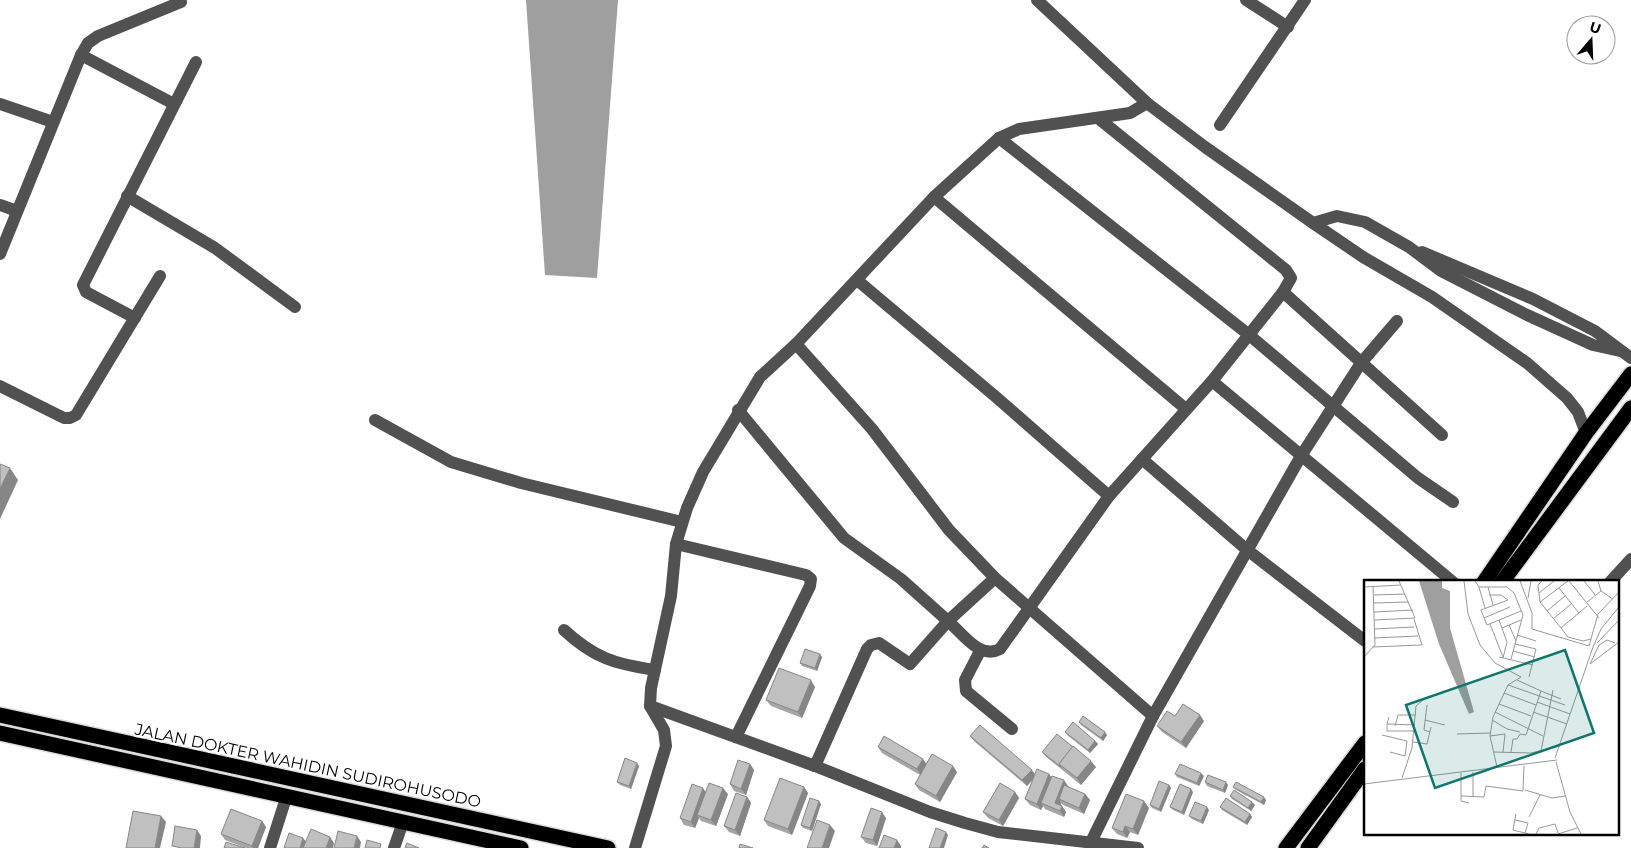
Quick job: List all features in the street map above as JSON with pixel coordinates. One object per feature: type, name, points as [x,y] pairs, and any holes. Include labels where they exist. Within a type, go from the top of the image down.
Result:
[{"type":"highway","points":[[1485,580],[1586,433],[1631,374]]},
{"type":"highway","points":[[1503,580],[1631,408]]},
{"type":"highway","name":"JALAN DOKTER WAHIDIN SUDIROHUSODO","points":[[0,715],[608,848]]},
{"type":"highway","points":[[0,733],[286,798],[521,848]]},
{"type":"highway","points":[[1286,848],[1364,744]]},
{"type":"highway","points":[[1308,848],[1364,770]]},
{"type":"street","points":[[1036,0],[1147,103],[1313,223],[1364,257],[1432,297],[1527,363],[1567,398],[1578,412],[1586,433]]},
{"type":"street","points":[[1246,0],[1288,27]]},
{"type":"street","points":[[1220,126],[1305,0]]},
{"type":"street","points":[[0,254],[52,122],[88,43],[98,36],[181,2]]},
{"type":"street","points":[[81,55],[174,104]]},
{"type":"street","points":[[135,318],[83,288],[127,196],[196,62]]},
{"type":"street","points":[[635,848],[666,746],[664,730],[650,706],[655,670],[671,596],[676,544],[682,522],[703,472],[738,410],[760,378],[796,344],[934,197],[999,138],[1019,128],[1130,113],[1147,103]]},
{"type":"street","points":[[0,104],[52,122]]},
{"type":"street","points":[[738,410],[844,538],[900,579],[980,651],[993,653],[1000,649],[1108,496],[1212,381],[1283,292],[1291,278],[1286,270],[1098,118]]},
{"type":"street","points":[[999,138],[1248,334],[1418,478],[1453,502]]},
{"type":"street","points":[[127,196],[215,248],[295,307]]},
{"type":"street","points":[[934,197],[1186,409]]},
{"type":"street","points":[[0,205],[18,211]]},
{"type":"street","points":[[1313,223],[1337,216],[1351,217],[1372,225],[1409,247],[1441,272],[1593,345],[1626,354]]},
{"type":"street","points":[[0,386],[64,418],[76,415],[160,276]]},
{"type":"street","points":[[857,280],[996,397],[1108,496]]},
{"type":"street","points":[[1283,292],[1442,435]]},
{"type":"street","points":[[1090,844],[1153,716],[1300,456],[1361,363],[1397,321]]},
{"type":"street","points":[[796,344],[872,429],[949,530],[995,578],[1028,609],[1153,716]]},
{"type":"street","points":[[1212,381],[1452,580]]},
{"type":"street","points":[[375,420],[451,462],[521,483],[682,522]]},
{"type":"street","points":[[1142,459],[1246,549],[1364,640]]},
{"type":"street","points":[[676,544],[806,575],[811,579],[810,586],[736,737]]},
{"type":"street","points":[[1612,580],[1631,559]]},
{"type":"street","points":[[815,766],[867,650],[871,645],[879,643],[910,664],[948,621],[995,578]]},
{"type":"street","points":[[564,630],[591,653],[633,667],[655,670]]},
{"type":"street","points":[[980,651],[965,680],[966,691],[1012,729]]},
{"type":"street","points":[[650,706],[815,766],[965,824],[998,832],[1138,848]]},
{"type":"street","points":[[270,848],[286,798]]},
{"type":"street","points":[[394,848],[403,822]]},
{"type":"shaded area","points":[[526,0],[618,0],[597,278],[545,275]]},
{"type":"building","points":[[0,464],[10,468],[0,489]]},
{"type":"building","points":[[805,649],[820,654],[815,668],[800,663]]},
{"type":"building","points":[[779,668],[811,680],[798,712],[766,700]]},
{"type":"building","points":[[1183,704],[1200,715],[1181,742],[1157,726],[1167,711],[1175,716]]},
{"type":"building","points":[[1083,716],[1105,732],[1101,738],[1079,722]]},
{"type":"building","points":[[1073,722],[1095,741],[1088,750],[1065,732]]},
{"type":"building","points":[[980,725],[1032,770],[1022,780],[970,736]]},
{"type":"building","points":[[1057,734],[1073,747],[1059,764],[1061,767],[1042,752]]},
{"type":"building","points":[[884,736],[923,759],[917,769],[878,747]]},
{"type":"building","points":[[1073,746],[1091,761],[1077,778],[1059,764]]},
{"type":"building","points":[[932,754],[953,766],[936,796],[915,784]]},
{"type":"building","points":[[625,758],[637,763],[629,786],[617,782]]},
{"type":"building","points":[[738,760],[750,764],[741,789],[730,784]]},
{"type":"building","points":[[1180,764],[1201,773],[1197,783],[1175,774]]},
{"type":"building","points":[[1037,769],[1049,774],[1037,804],[1025,799]]},
{"type":"building","points":[[1208,775],[1226,782],[1223,790],[1205,782]]},
{"type":"building","points":[[1052,776],[1064,780],[1055,803],[1062,806],[1060,811],[1041,803]]},
{"type":"building","points":[[780,778],[804,787],[788,829],[764,820]]},
{"type":"building","points":[[1159,781],[1169,785],[1159,809],[1150,805]]},
{"type":"building","points":[[1236,782],[1264,797],[1261,802],[1233,787]]},
{"type":"building","points":[[709,783],[723,788],[711,820],[697,815]]},
{"type":"building","points":[[1000,783],[1015,792],[999,820],[983,812]]},
{"type":"building","points":[[692,784],[703,788],[691,822],[680,818]]},
{"type":"building","points":[[1180,784],[1191,789],[1182,812],[1170,807]]},
{"type":"building","points":[[1064,785],[1085,794],[1079,808],[1059,799]]},
{"type":"building","points":[[1234,790],[1252,802],[1248,808],[1230,796]]},
{"type":"building","points":[[736,793],[747,797],[735,830],[724,826]]},
{"type":"building","points":[[1126,794],[1144,801],[1133,829],[1125,826],[1123,832],[1112,828]]},
{"type":"building","points":[[810,798],[819,801],[810,828],[801,825]]},
{"type":"building","points":[[1226,798],[1250,814],[1245,822],[1220,807]]},
{"type":"building","points":[[1195,802],[1207,807],[1201,821],[1189,816]]},
{"type":"building","points":[[871,808],[882,812],[873,840],[861,837]]},
{"type":"building","points":[[231,809],[262,821],[252,846],[221,834]]},
{"type":"building","points":[[133,811],[161,816],[155,848],[126,848]]},
{"type":"building","points":[[817,820],[830,825],[822,848],[807,848]]},
{"type":"building","points":[[175,826],[197,830],[194,848],[172,846]]},
{"type":"building","points":[[936,828],[946,832],[940,848],[929,848]]},
{"type":"building","points":[[311,829],[330,837],[326,848],[303,848]]},
{"type":"building","points":[[338,831],[357,836],[354,848],[334,848]]},
{"type":"building","points":[[289,833],[303,838],[300,848],[284,848]]},
{"type":"building","points":[[884,835],[897,840],[894,848],[879,848]]},
{"type":"building","points":[[367,840],[381,844],[380,848],[365,848]]},
{"type":"building","points":[[226,842],[245,848],[224,848]]},
{"type":"building","points":[[407,843],[419,848],[405,848]]},
{"type":"building","points":[[740,844],[753,848],[739,848]]}]
